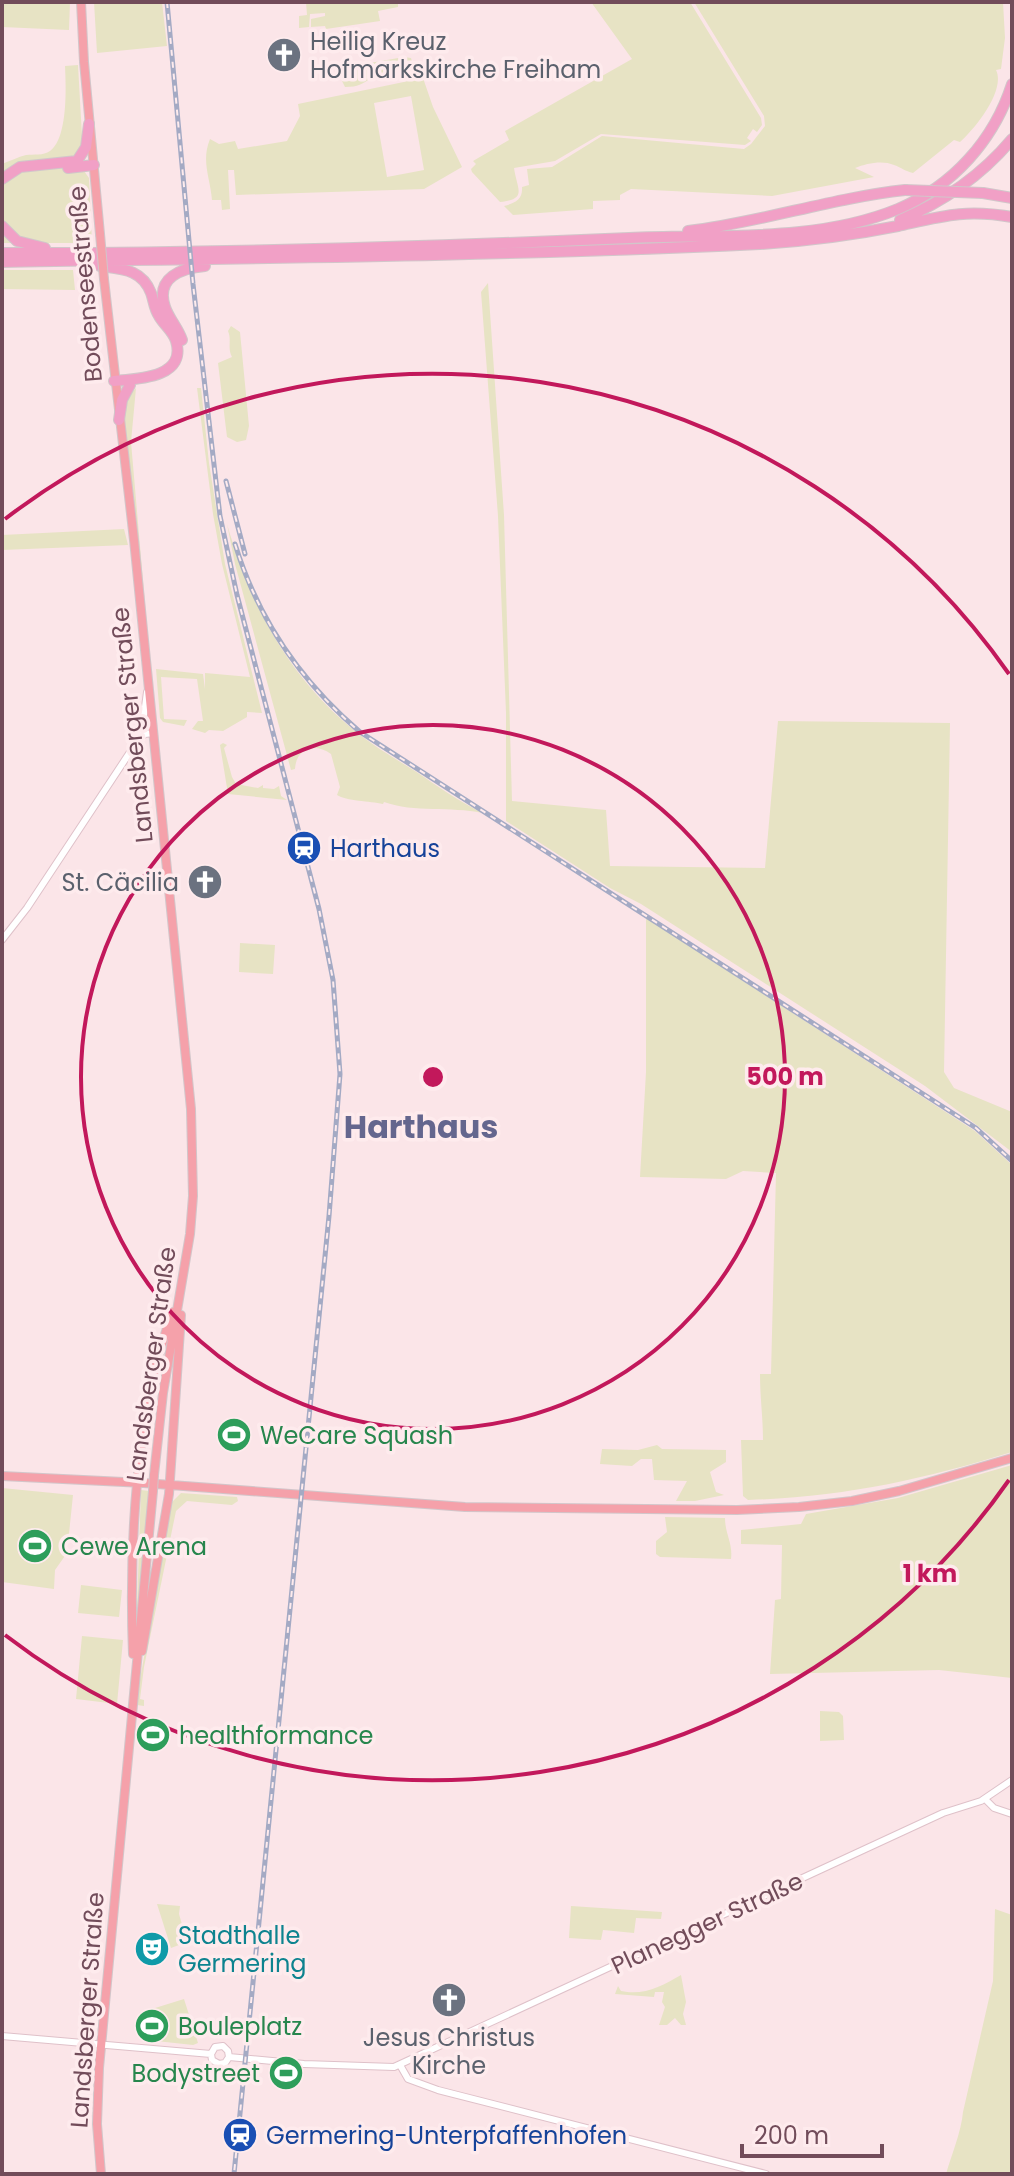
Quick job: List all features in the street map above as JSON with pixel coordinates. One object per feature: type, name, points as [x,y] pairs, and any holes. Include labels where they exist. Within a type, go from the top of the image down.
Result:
[{"type":"highway","points":[[2,253],[321,249],[705,236],[817,229],[864,220],[900,208],[934,189],[965,164],[993,127],[1012,84]]},
{"type":"highway","points":[[77,163],[86,147],[89,124]]},
{"type":"highway","points":[[872,230],[907,217],[952,194],[977,175],[1012,139]]},
{"type":"highway","points":[[2,189],[9,180],[23,173],[93,162]]},
{"type":"highway","points":[[2,179],[20,167],[63,165]]},
{"type":"highway","points":[[658,236],[731,226],[863,195],[905,190],[983,193],[1012,198]]},
{"type":"highway","points":[[2,262],[571,253],[795,241],[872,230],[944,214],[979,213],[1012,217]]},
{"type":"highway","points":[[2,226],[24,244],[70,253]]},
{"type":"highway","points":[[114,384],[167,378],[176,371],[183,356],[182,337],[164,305],[167,281],[182,269],[231,260]]},
{"type":"highway","points":[[59,261],[126,269],[145,280],[158,315],[175,338],[177,351],[176,359],[165,372],[143,381]]},
{"type":"highway","points":[[119,420],[122,400],[130,382]]},
{"type":"main road","name":"Bodenseestraße","points":[[81,2],[89,124],[114,384],[136,561]]},
{"type":"main road","name":"Landsberger Straße","points":[[101,2174],[97,2124],[101,2044],[135,1675],[163,1393],[190,1239],[193,1196],[191,1109],[136,561]]},
{"type":"main road","points":[[135,1675],[132,1635],[140,1457],[164,1337],[180,1301]]},
{"type":"main road","points":[[135,1675],[147,1629],[170,1485],[180,1301]]},
{"type":"main road","points":[[119,1482],[133,1472],[140,1457]]},
{"type":"main road","points":[[2,1476],[465,1507],[737,1510],[852,1501],[899,1491],[1012,1458]]},
{"type":"main road","points":[[171,1463],[175,1476],[186,1486]]},
{"type":"main road","points":[[119,1482],[132,1492],[136,1504]]},
{"type":"main road","points":[[167,1509],[174,1495],[186,1486]]},
{"type":"street","points":[[138,740],[148,689]]},
{"type":"street","points":[[2,940],[26,910],[138,740],[145,734],[153,733]]},
{"type":"street","name":"Planegger Straße","points":[[400,2065],[943,1813],[985,1799],[1012,1780]]},
{"type":"street","points":[[985,1799],[994,1808],[1012,1814]]},
{"type":"street","points":[[2,2036],[211,2054]]},
{"type":"street","points":[[223,2046],[229,2057],[225,2063],[219,2064],[212,2060],[211,2054],[215,2047],[223,2046]]},
{"type":"street","points":[[229,2057],[377,2069],[400,2065],[408,2079],[434,2089],[766,2174]]},
{"type":"shaded area","points":[[2,2],[70,2],[69,30],[2,27]]},
{"type":"shaded area","points":[[94,2],[162,2],[167,46],[97,53]]},
{"type":"shaded area","points":[[306,2],[398,2],[398,7],[378,11],[380,21],[326,29],[325,26],[311,27],[311,19],[325,16],[325,13],[310,14],[309,27],[299,28],[299,16],[307,15]]},
{"type":"shaded area","points":[[591,2],[690,2],[761,118],[762,125],[757,132],[753,129],[747,138],[751,141],[745,145],[601,134],[555,161],[514,168],[518,195],[500,202],[472,172],[476,164],[473,161],[509,140],[505,131],[632,59]]},
{"type":"shaded area","points":[[694,2],[1003,2],[1005,38],[1001,69],[996,70],[997,88],[981,119],[966,136],[960,142],[954,140],[913,173],[890,163],[875,163],[855,168],[874,177],[772,196],[631,189],[620,195],[620,200],[593,201],[593,209],[513,215],[504,206],[518,200],[522,187],[529,185],[527,169],[552,167],[602,136],[744,149],[751,144],[765,126],[764,116]]},
{"type":"shaded area","points":[[411,58],[410,77],[404,76],[400,70],[375,76],[357,86],[345,87],[337,71],[341,68]]},
{"type":"shaded area","points":[[78,65],[92,243],[2,243],[2,164],[26,155],[47,153],[56,144],[65,112],[65,66]]},
{"type":"shaded area","points":[[423,78],[433,107],[462,167],[424,189],[236,195],[234,170],[228,170],[230,209],[222,210],[221,200],[212,200],[206,162],[210,139],[219,144],[235,141],[238,149],[287,141],[300,116],[298,104]],"holes":[[[411,96],[424,170],[387,177],[374,103]]]},
{"type":"shaded area","points":[[2,270],[73,270],[75,290],[2,289]]},
{"type":"shaded area","points":[[488,283],[504,515],[512,801],[606,810],[610,866],[765,868],[778,721],[950,723],[944,1072],[954,1088],[1012,1112],[1012,1152],[925,1086],[506,821],[506,713],[498,516],[481,292]]},
{"type":"shaded area","points":[[231,326],[240,332],[249,426],[246,440],[237,442],[227,437],[218,363],[232,357],[228,331]]},
{"type":"shaded area","points":[[136,388],[131,442],[155,719],[126,448],[124,401]]},
{"type":"shaded area","points":[[197,388],[201,388],[225,564],[262,713],[247,712],[247,717],[223,731],[209,730],[205,733],[192,729],[198,721],[203,721],[197,679],[161,677],[164,719],[187,720],[184,726],[163,722],[160,718],[156,669],[203,674],[205,689],[205,673],[250,677],[222,564]]},
{"type":"shaded area","points":[[227,524],[246,578],[270,629],[301,676],[320,698],[367,740],[482,813],[341,797],[337,795],[340,787],[331,754],[318,748],[302,752],[295,769],[291,770]]},
{"type":"shaded area","points":[[124,529],[128,545],[2,550],[2,535]]},
{"type":"shaded area","points":[[220,745],[227,745],[224,748],[236,784],[258,788],[263,785],[263,788],[274,789],[279,786],[281,796],[287,800],[228,794]]},
{"type":"shaded area","points":[[646,918],[975,1131],[1012,1165],[1012,1452],[914,1479],[849,1491],[748,1500],[743,1496],[741,1440],[763,1440],[760,1374],[771,1374],[776,1173],[743,1171],[726,1179],[640,1177],[646,1072]]},
{"type":"shaded area","points":[[240,943],[275,945],[273,974],[239,972]]},
{"type":"shaded area","points":[[657,1445],[662,1449],[726,1450],[726,1462],[710,1472],[716,1492],[724,1495],[676,1501],[687,1481],[654,1480],[652,1459],[641,1459],[632,1466],[600,1464],[602,1449],[638,1450]]},
{"type":"shaded area","points":[[1012,1465],[1012,1678],[939,1670],[770,1674],[775,1600],[781,1599],[782,1545],[741,1544],[741,1530],[801,1524],[806,1514],[898,1498]]},
{"type":"shaded area","name":"Cewe Arena","points":[[2,1488],[73,1495],[67,1553],[55,1570],[54,1589],[2,1582]]},
{"type":"shaded area","points":[[141,1490],[149,1491],[136,1634]]},
{"type":"shaded area","points":[[181,1493],[237,1497],[238,1501],[232,1505],[187,1501],[176,1511],[144,1667],[140,1699],[144,1700],[144,1706],[137,1705],[172,1502]]},
{"type":"shaded area","points":[[665,1517],[725,1518],[731,1559],[660,1557],[656,1554],[656,1541],[667,1532]]},
{"type":"shaded area","points":[[81,1585],[122,1590],[119,1617],[78,1613]]},
{"type":"shaded area","points":[[82,1636],[123,1640],[117,1704],[76,1699]]},
{"type":"shaded area","points":[[820,1711],[839,1712],[843,1716],[844,1740],[820,1741]]},
{"type":"shaded area","points":[[157,1904],[180,1906],[179,1914],[187,1942],[171,1948]]},
{"type":"shaded area","points":[[571,1906],[662,1912],[661,1919],[636,1918],[634,1933],[603,1930],[601,1940],[569,1938]]},
{"type":"shaded area","points":[[995,1909],[1012,1915],[1012,2174],[946,2174],[960,2128],[993,1981]]},
{"type":"shaded area","points":[[681,1975],[686,2025],[681,2025],[675,2018],[667,2025],[659,2025],[665,2007],[662,2002],[664,1992],[655,1992],[654,1997],[615,1994],[618,1986],[621,1991],[645,1991]]},
{"type":"shaded area","points":[[184,1999],[198,2043],[147,2040],[139,2013]]},
{"type":"railway","points":[[167,2],[193,284],[220,516],[237,595],[319,909],[333,980],[340,1074],[329,1216],[234,2174]]},
{"type":"railway","points":[[226,481],[245,554]]},
{"type":"railway","points":[[235,544],[256,598],[284,647],[318,692],[360,732],[976,1128],[1012,1161]]},
{"type":"place","name":"Heilig Kreuz Hofmarkskirche Freiham","points":[[284,55]]},
{"type":"place","name":"Harthaus","points":[[304,848]]},
{"type":"place","name":"St. Cäcilia","points":[[205,882]]},
{"type":"place","name":"WeCare Squash","points":[[234,1435]]},
{"type":"place","name":"Cewe Arena","points":[[35,1546]]},
{"type":"place","name":"healthformance","points":[[153,1735]]},
{"type":"place","name":"Stadthalle Germering","points":[[152,1949]]},
{"type":"place","name":"Jesus Christus Kirche","points":[[449,2000]]},
{"type":"place","name":"Bouleplatz","points":[[152,2026]]},
{"type":"place","name":"Bodystreet","points":[[286,2073]]},
{"type":"place","name":"Germering-Unterpfaffenhofen","points":[[240,2135]]},
{"type":"district","name":"Harthaus","points":[[421,1126]]}]
